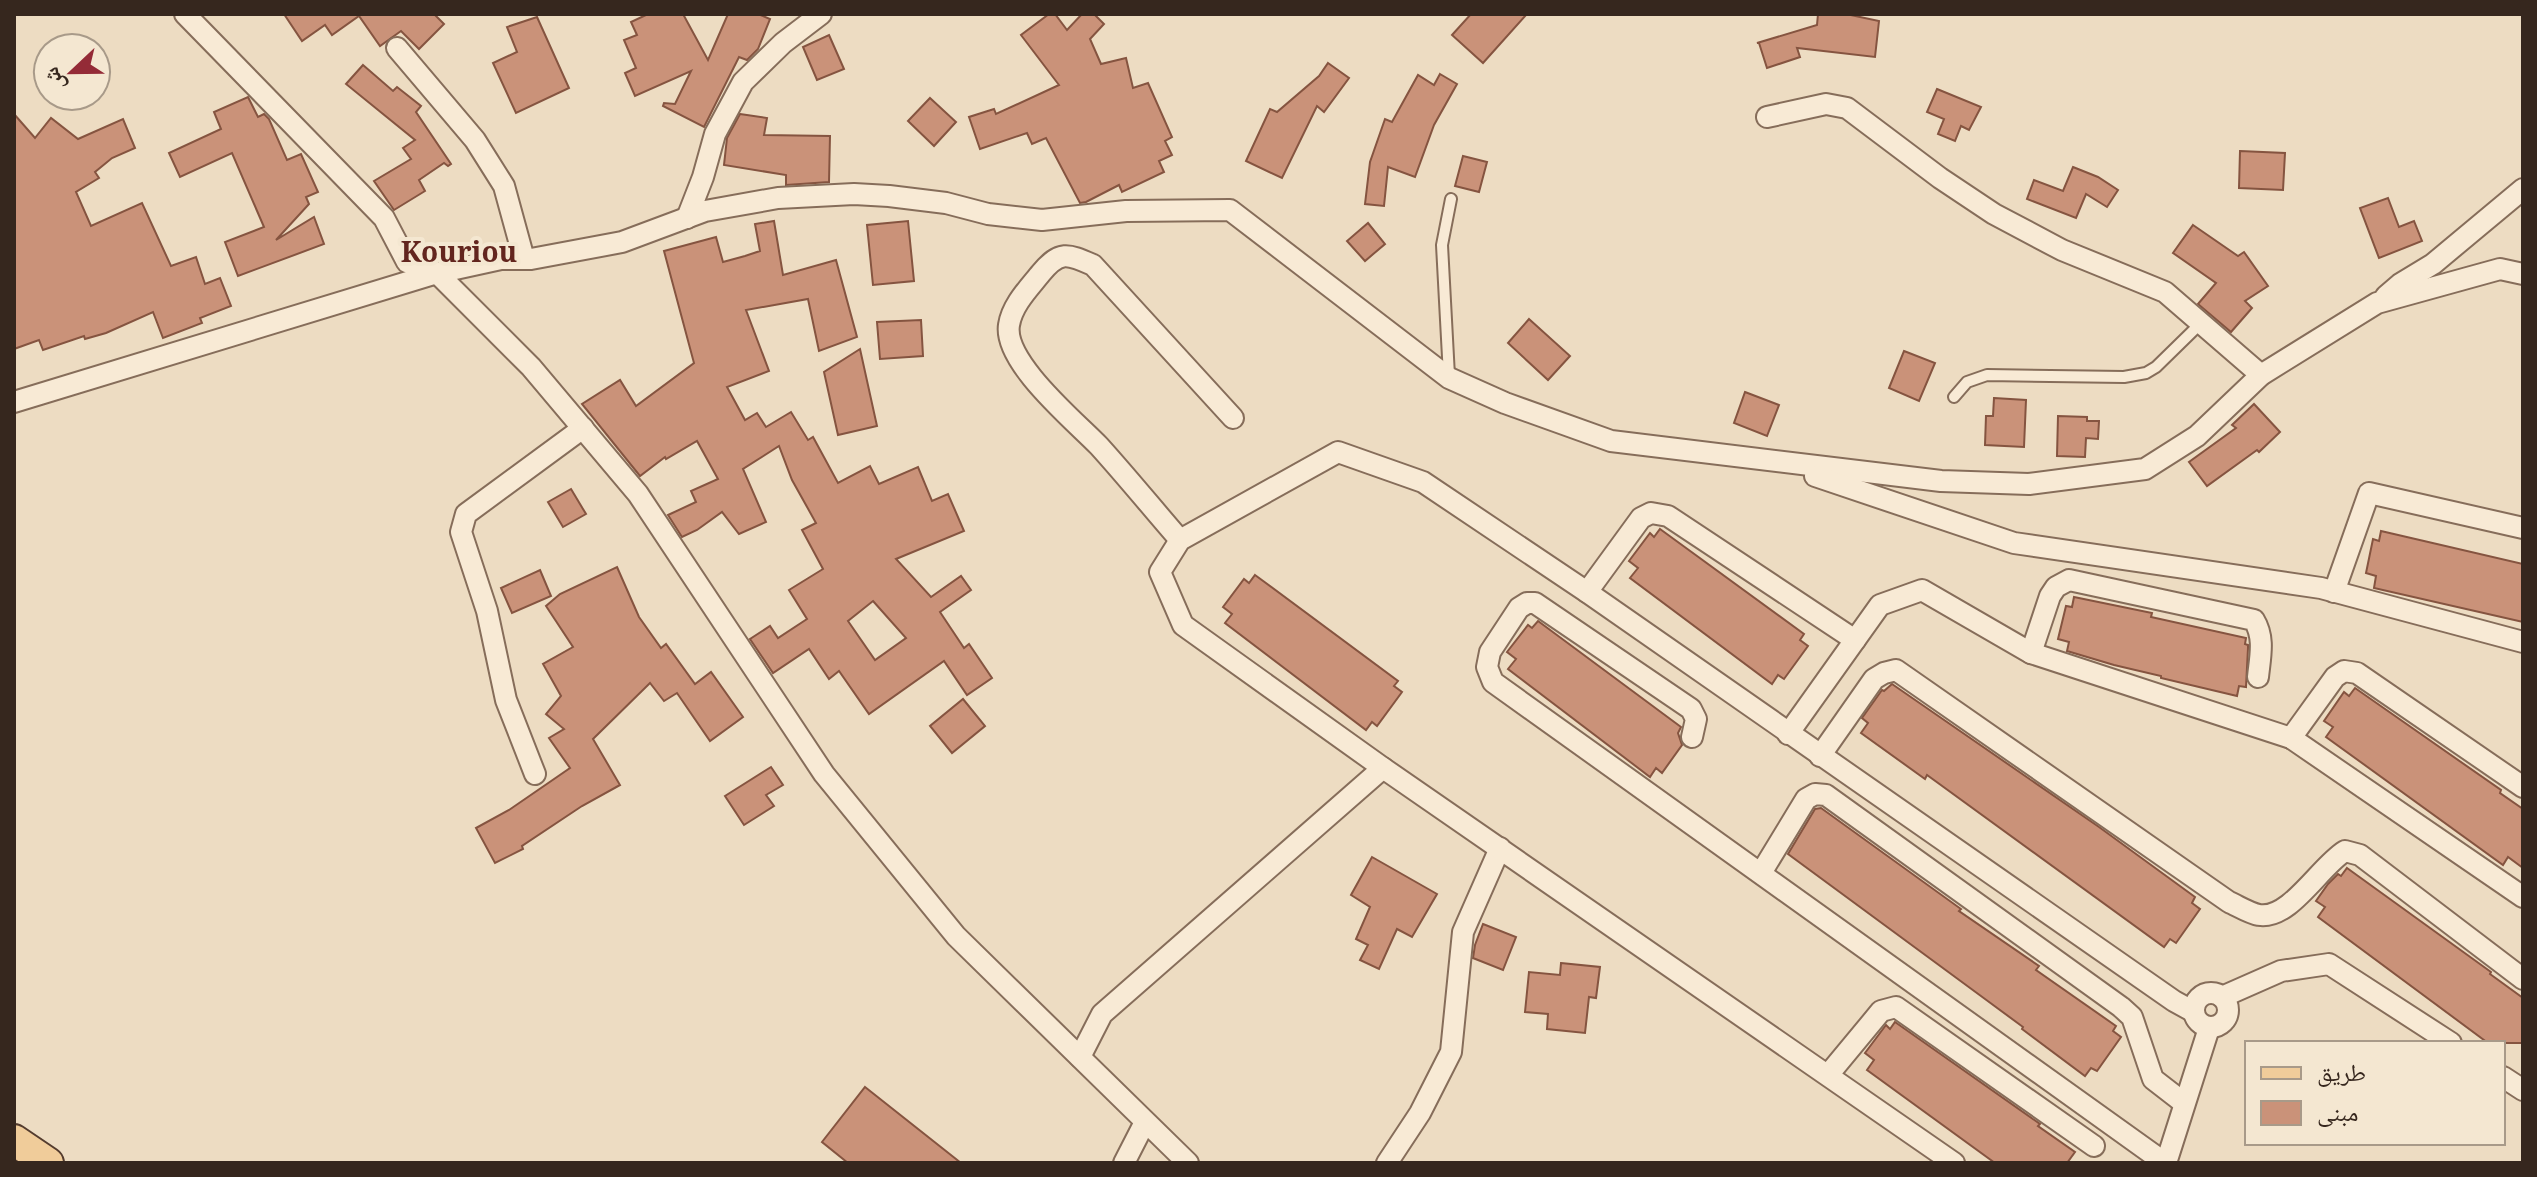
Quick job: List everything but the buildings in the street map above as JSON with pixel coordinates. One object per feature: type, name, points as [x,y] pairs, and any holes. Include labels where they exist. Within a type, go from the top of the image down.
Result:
[{"type":"main road","points":[[14,1140],[48,1163]]},
{"type":"street","points":[[185,14],[384,218],[407,262],[437,273],[531,367],[638,494],[824,774],[956,936],[1188,1163]]},
{"type":"street","points":[[687,218],[715,134],[743,82],[783,43],[821,14]]},
{"type":"street","points":[[397,48],[475,140],[504,186],[524,259]]},
{"type":"street","points":[[1767,117],[1826,104],[1847,108],[1994,214],[2062,250],[2165,292],[2261,375]]},
{"type":"street","points":[[14,402],[437,273],[501,259],[524,259],[622,242],[728,205],[778,198],[854,194],[946,203],[988,214],[1042,220],[1126,211],[1230,210],[1449,378],[1505,403],[1611,441],[1941,481],[2029,484],[2145,469],[2197,436],[2261,375],[2377,303],[2400,284],[2433,264],[2523,189]]},
{"type":"street","points":[[1180,540],[1098,445],[1044,394],[1022,362],[1015,351],[1008,327],[1019,300],[1052,259],[1070,254],[1093,265],[1233,418]]},
{"type":"street","points":[[2377,303],[2500,269],[2523,274]]},
{"type":"street","points":[[535,774],[506,700],[487,611],[461,532],[466,514],[583,428]]},
{"type":"street","points":[[1954,1163],[1383,768],[1183,625],[1160,572],[1180,540],[1338,452],[1423,482],[2194,1012]]},
{"type":"street","points":[[1774,462],[2014,543],[2334,592],[2523,642]]},
{"type":"street","points":[[2334,592],[2369,493],[2523,528]]},
{"type":"street","points":[[1587,592],[1641,518],[1651,513],[1668,516],[1855,640]]},
{"type":"street","points":[[2031,653],[2050,596],[2056,587],[2069,580],[2254,620],[2260,629],[2261,640],[2258,677]]},
{"type":"street","points":[[1788,734],[1880,605],[1922,590],[2031,653],[2291,738],[2523,897]]},
{"type":"street","points":[[1692,737],[1696,719],[1691,709],[1535,603],[1519,608],[1490,652],[1487,667],[1493,682],[2166,1163],[2209,1028]]},
{"type":"street","points":[[1820,756],[1874,679],[1896,670],[2229,902],[2259,915],[2276,913],[2293,901],[2335,857],[2345,851],[2360,855],[2523,979]]},
{"type":"street","points":[[2291,738],[2335,677],[2344,671],[2357,673],[2523,787]]},
{"type":"street","points":[[1080,1057],[1102,1014],[1383,768]]},
{"type":"street","points":[[1761,873],[1806,799],[1815,794],[1826,795],[2121,1007],[2132,1017],[2153,1079],[2184,1103]]},
{"type":"street","points":[[1387,1163],[1420,1113],[1451,1052],[1463,932],[1500,848]]},
{"type":"street","points":[[2222,997],[2281,971],[2329,964],[2448,1041]]},
{"type":"street","points":[[2212,993],[2222,997],[2228,1006],[2227,1017],[2220,1025],[2209,1028],[2198,1022],[2194,1012],[2196,1000],[2212,993]]},
{"type":"street","points":[[1828,1075],[1881,1011],[1896,1007],[2094,1146]]},
{"type":"street","points":[[2505,1078],[2523,1090]]},
{"type":"street","points":[[1124,1163],[1145,1122]]},
{"type":"lane","points":[[1449,378],[1442,245],[1451,199]]},
{"type":"lane","points":[[1954,397],[1967,382],[1987,375],[2124,377],[2146,373],[2201,323]]},
{"type":"district","name":"Kouriou","points":[[459,252]]}]
